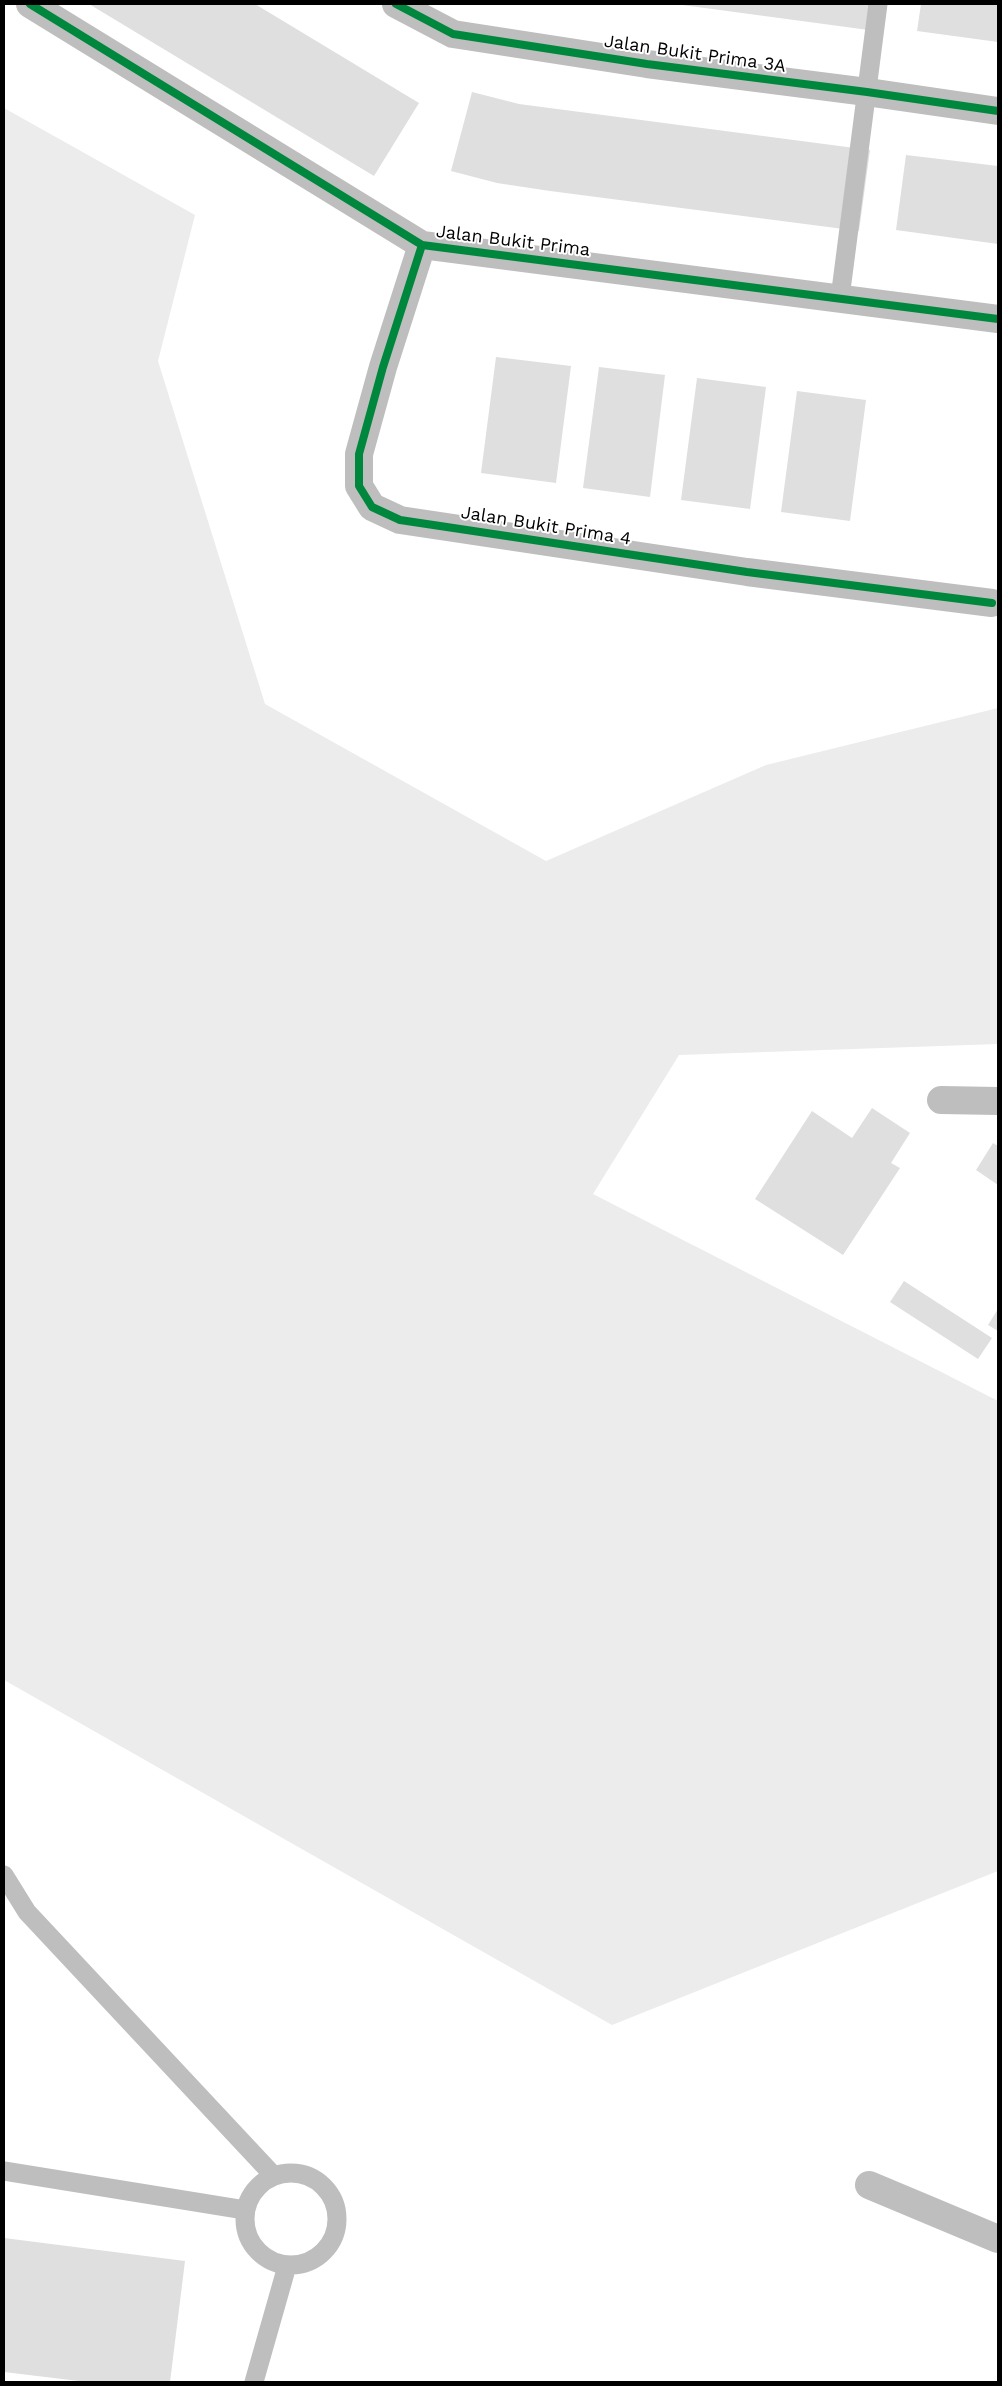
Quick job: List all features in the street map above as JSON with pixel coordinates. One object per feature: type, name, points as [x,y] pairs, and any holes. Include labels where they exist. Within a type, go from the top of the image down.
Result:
[{"type":"street","name":"Jalan Bukit Prima","points":[[30,4],[422,244],[998,319]]},
{"type":"street","name":"Jalan Bukit Prima 3A","points":[[396,4],[453,34],[647,64],[998,111]]},
{"type":"street","name":"Jalan Bukit Prima 4","points":[[422,244],[383,367],[359,454],[359,486],[372,507],[400,520],[747,572],[992,603]]},
{"type":"street","points":[[941,1100],[998,1100]]},
{"type":"street","points":[[870,2185],[998,2238]]},
{"type":"lane","points":[[840,298],[878,4]]},
{"type":"lane","points":[[4,1875],[28,1912],[274,2176]]},
{"type":"lane","points":[[4,1901],[28,1912]]},
{"type":"lane","points":[[4,2171],[245,2210]]},
{"type":"lane","points":[[292,2173],[310,2177],[325,2188],[335,2203],[337,2222],[333,2239],[322,2254],[305,2263],[287,2266],[272,2261],[259,2253],[249,2240],[244,2226],[245,2210],[251,2196],[260,2184],[274,2176],[292,2173]]},
{"type":"lane","points":[[254,2382],[287,2266]]},
{"type":"shaded area","points":[[4,108],[195,215],[158,361],[265,704],[546,861],[766,765],[998,708],[998,1044],[679,1055],[593,1194],[998,1401],[998,1871],[612,2025],[4,1680]]},
{"type":"building","points":[[89,4],[255,4],[419,103],[374,176]]},
{"type":"building","points":[[675,4],[880,4],[876,31]]},
{"type":"building","points":[[921,4],[998,4],[998,42],[917,31]]},
{"type":"building","points":[[472,92],[519,104],[870,150],[859,231],[550,191],[497,183],[451,171]]},
{"type":"building","points":[[906,155],[998,166],[998,244],[896,230]]},
{"type":"building","points":[[496,357],[571,366],[556,483],[481,473]]},
{"type":"building","points":[[599,367],[665,375],[650,497],[583,488]]},
{"type":"building","points":[[697,378],[766,387],[750,509],[681,500]]},
{"type":"building","points":[[797,391],[866,400],[850,521],[781,512]]},
{"type":"building","points":[[872,1108],[910,1133],[891,1163],[900,1168],[843,1255],[755,1199],[812,1111],[852,1138]]},
{"type":"building","points":[[993,1143],[998,1146],[998,1185],[976,1170]]},
{"type":"building","points":[[904,1281],[992,1338],[978,1359],[890,1302]]},
{"type":"building","points":[[998,1309],[998,1331],[988,1325]]},
{"type":"building","points":[[4,2238],[185,2261],[170,2382],[87,2382],[4,2372]]},
{"type":"cycle path","points":[[30,4],[422,245],[998,319]]},
{"type":"cycle path","points":[[396,4],[453,34],[647,64],[998,111]]},
{"type":"cycle path","points":[[422,245],[383,367],[359,454],[359,486],[372,507],[400,520],[747,572],[992,603]]}]
